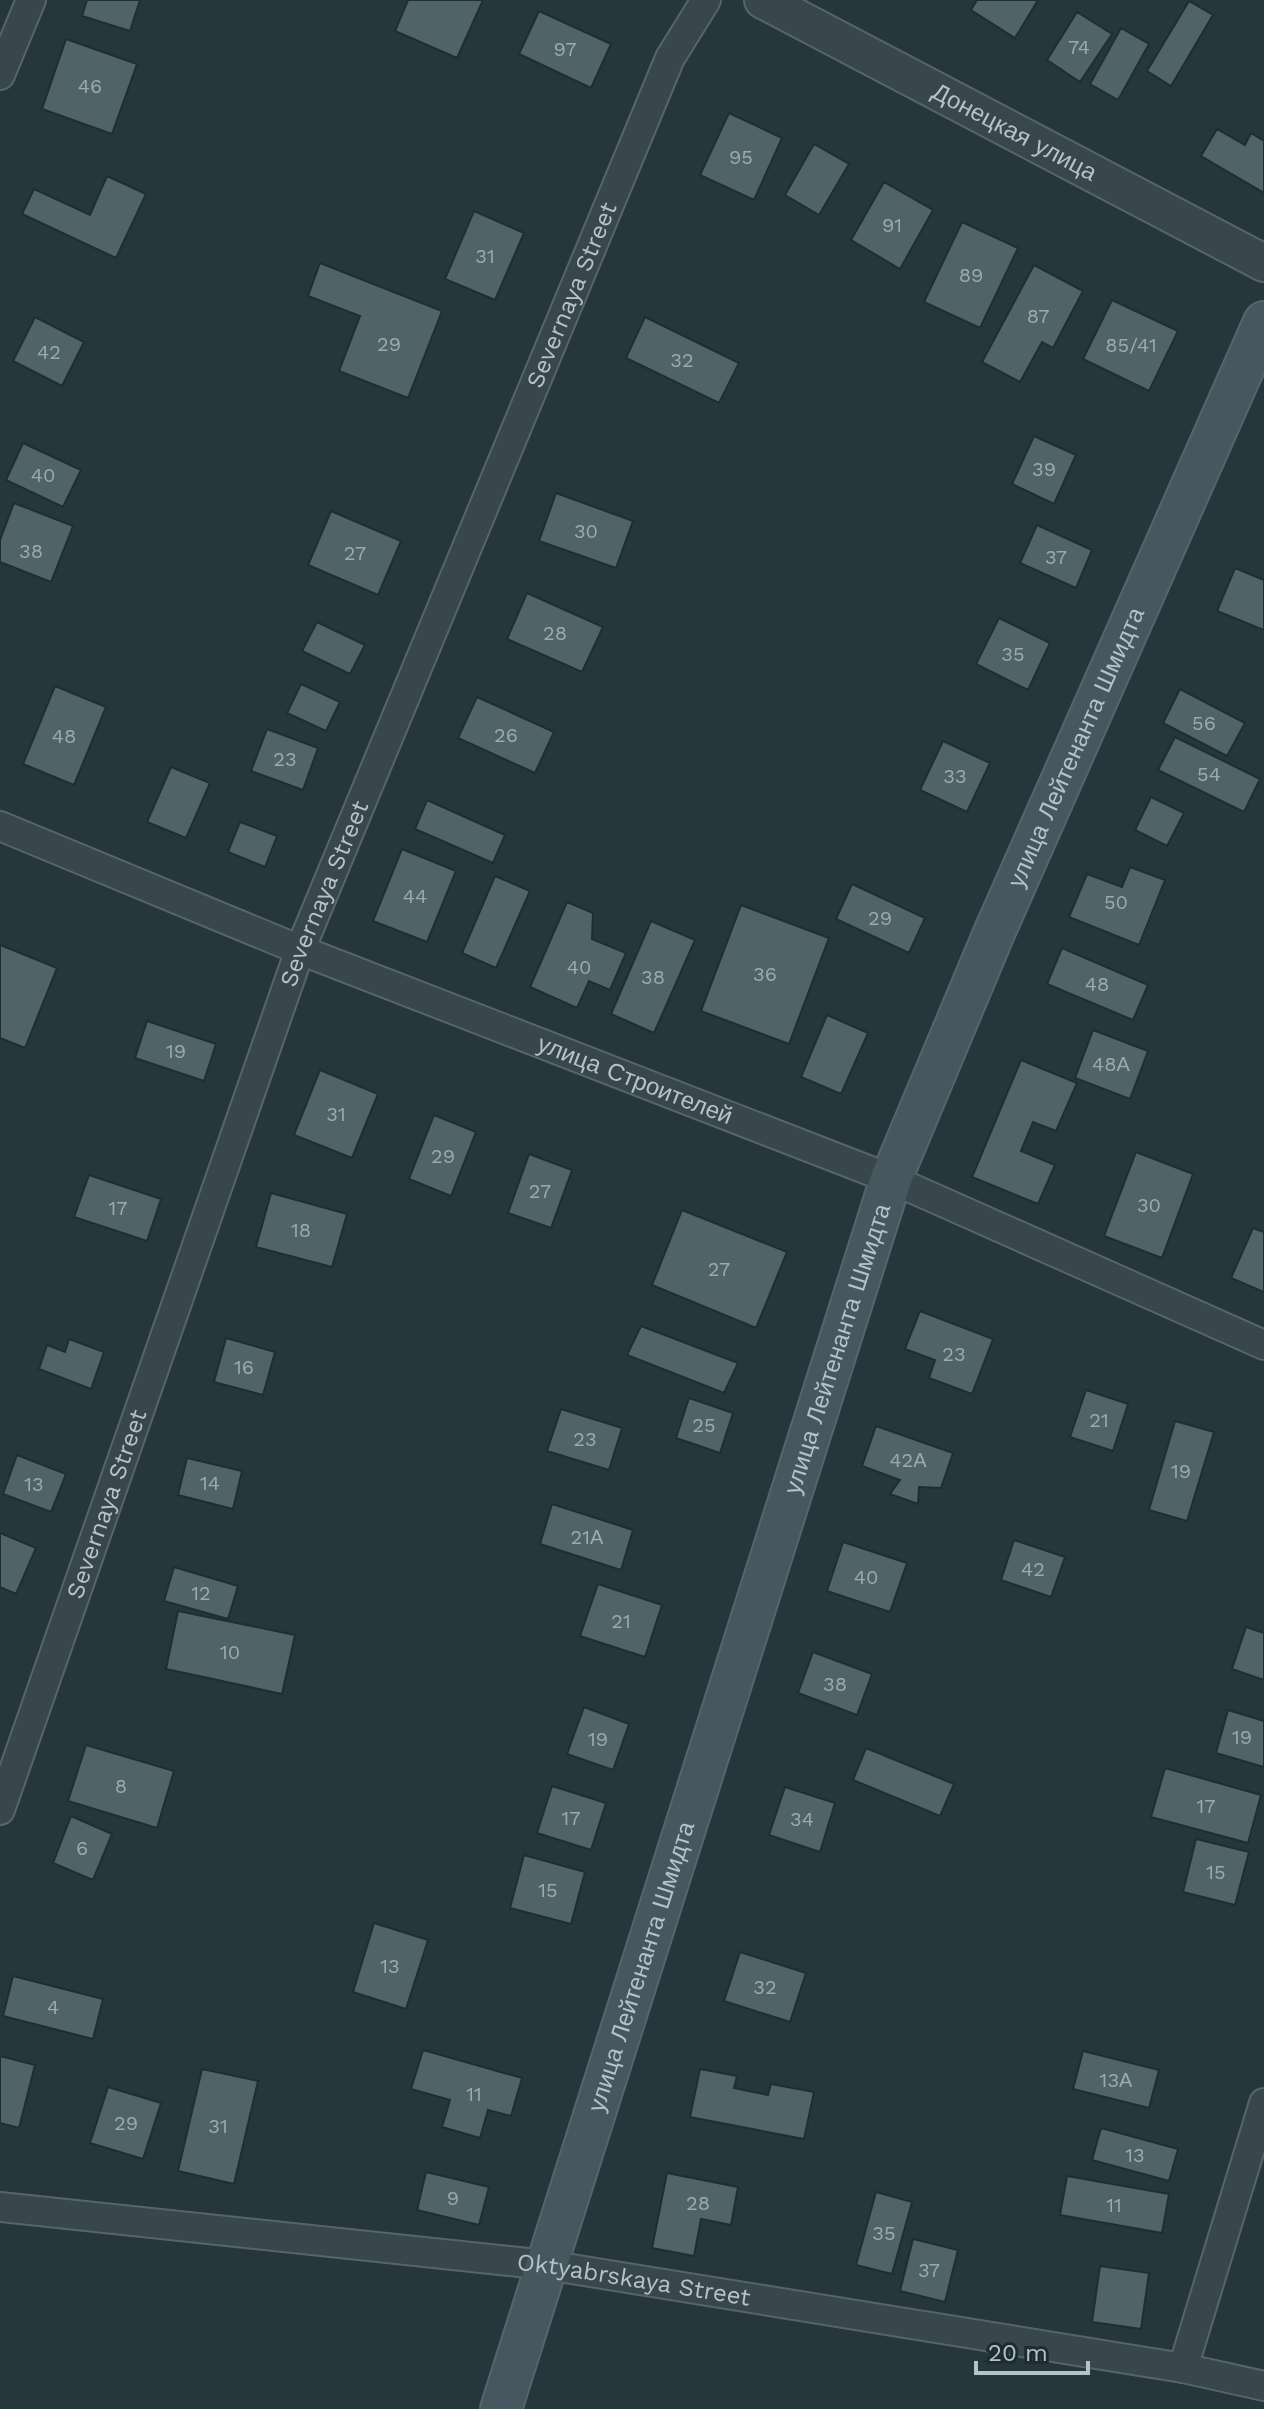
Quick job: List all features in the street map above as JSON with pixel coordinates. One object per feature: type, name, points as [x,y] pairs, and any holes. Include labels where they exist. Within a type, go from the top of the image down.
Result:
[{"type":"main road","name":"улица Лейтенанта Шмидта","points":[[501,2409],[891,1179],[994,933],[1264,322]]},
{"type":"street","points":[[0,75],[31,0]]},
{"type":"street","name":"Severnaya Street","points":[[0,1810],[300,950],[670,58],[706,0]]},
{"type":"street","name":"Донецкая улица","points":[[763,0],[1264,263]]},
{"type":"street","name":"улица Строителей","points":[[0,826],[300,950],[891,1179],[1264,1345]]},
{"type":"street","points":[[1183,2368],[1264,2103]]},
{"type":"street","name":"Oktyabrskaya Street","points":[[0,2207],[547,2265],[1183,2368],[1264,2386]]},
{"type":"building","points":[[87,0],[140,0],[130,31],[82,16]]},
{"type":"building","points":[[408,0],[483,0],[457,58],[395,31]]},
{"type":"building","points":[[977,0],[1038,0],[1015,38],[971,10]]},
{"type":"building","points":[[1189,1],[1213,15],[1171,86],[1147,71]]},
{"type":"building","points":[[539,11],[611,44],[591,88],[519,54]]},
{"type":"building","points":[[1077,12],[1112,34],[1080,82],[1047,60]]},
{"type":"building","points":[[1121,28],[1149,44],[1118,100],[1090,84]]},
{"type":"building","points":[[66,39],[137,64],[112,134],[42,109]]},
{"type":"building","points":[[729,113],[782,138],[754,200],[700,175]]},
{"type":"building","points":[[1217,129],[1245,145],[1251,133],[1264,141],[1264,193],[1201,156]]},
{"type":"building","points":[[814,144],[849,164],[819,215],[785,195]]},
{"type":"building","points":[[107,176],[146,194],[116,258],[22,214],[34,189],[90,215]]},
{"type":"building","points":[[884,182],[933,210],[900,269],[851,240]]},
{"type":"building","points":[[474,211],[524,233],[495,300],[445,279]]},
{"type":"building","points":[[962,222],[1018,248],[980,328],[924,302]]},
{"type":"building","points":[[320,263],[442,311],[408,398],[339,371],[360,316],[308,296]]},
{"type":"building","points":[[1034,265],[1083,291],[1053,348],[1042,342],[1020,382],[982,362]]},
{"type":"building","points":[[1112,300],[1178,331],[1149,391],[1083,359]]},
{"type":"building","points":[[35,317],[84,342],[62,386],[13,361]]},
{"type":"building","points":[[645,317],[739,363],[719,403],[626,358]]},
{"type":"building","points":[[1034,436],[1076,455],[1054,504],[1012,484]]},
{"type":"building","points":[[23,443],[81,470],[63,507],[6,480]]},
{"type":"building","points":[[556,493],[633,521],[616,568],[539,541]]},
{"type":"building","points":[[14,503],[73,526],[51,582],[0,562],[0,540]]},
{"type":"building","points":[[331,511],[401,541],[378,595],[308,565]]},
{"type":"building","points":[[1037,525],[1092,550],[1076,588],[1020,563]]},
{"type":"building","points":[[1235,568],[1264,580],[1264,630],[1217,611]]},
{"type":"building","points":[[527,593],[603,627],[582,672],[507,639]]},
{"type":"building","points":[[999,618],[1050,643],[1028,690],[976,664]]},
{"type":"building","points":[[317,622],[365,645],[350,674],[302,651]]},
{"type":"building","points":[[301,684],[340,702],[326,731],[287,713]]},
{"type":"building","points":[[55,686],[106,707],[74,785],[23,764]]},
{"type":"building","points":[[1180,689],[1245,723],[1227,756],[1163,723]]},
{"type":"building","points":[[477,697],[554,732],[535,773],[458,738]]},
{"type":"building","points":[[267,729],[318,748],[303,790],[251,771]]},
{"type":"building","points":[[1175,737],[1260,779],[1244,812],[1158,770]]},
{"type":"building","points":[[943,741],[990,763],[967,812],[920,790]]},
{"type":"building","points":[[171,767],[210,783],[186,838],[147,822]]},
{"type":"building","points":[[1151,797],[1184,813],[1167,846],[1135,830]]},
{"type":"building","points":[[427,800],[505,835],[493,863],[415,829]]},
{"type":"building","points":[[240,822],[277,836],[265,867],[228,852]]},
{"type":"building","points":[[402,849],[456,871],[427,942],[373,921]]},
{"type":"building","points":[[1130,867],[1165,880],[1139,945],[1069,917],[1087,874],[1122,887]]},
{"type":"building","points":[[495,876],[530,891],[496,968],[462,953]]},
{"type":"building","points":[[852,884],[925,918],[909,953],[836,919]]},
{"type":"building","points":[[567,902],[593,913],[592,939],[626,953],[610,990],[589,981],[577,1008],[530,987]]},
{"type":"building","points":[[741,905],[829,938],[789,1044],[701,1011]]},
{"type":"building","points":[[651,921],[695,940],[654,1033],[611,1014]]},
{"type":"building","points":[[0,945],[57,968],[25,1048],[0,1038]]},
{"type":"building","points":[[1062,948],[1148,985],[1133,1020],[1047,984]]},
{"type":"building","points":[[827,1015],[868,1033],[841,1094],[801,1077]]},
{"type":"building","points":[[147,1021],[216,1044],[204,1081],[135,1058]]},
{"type":"building","points":[[1093,1030],[1148,1051],[1130,1099],[1075,1078]]},
{"type":"building","points":[[1021,1060],[1077,1083],[1056,1131],[1033,1122],[1021,1151],[1055,1165],[1038,1204],[972,1177]]},
{"type":"building","points":[[320,1070],[378,1094],[352,1158],[294,1135]]},
{"type":"building","points":[[434,1115],[476,1132],[451,1196],[409,1179]]},
{"type":"building","points":[[1136,1152],[1193,1174],[1162,1258],[1104,1236]]},
{"type":"building","points":[[529,1154],[572,1170],[551,1228],[508,1213]]},
{"type":"building","points":[[89,1175],[161,1199],[147,1241],[74,1217]]},
{"type":"building","points":[[271,1193],[347,1214],[332,1267],[256,1247]]},
{"type":"building","points":[[682,1210],[787,1252],[756,1328],[652,1285]]},
{"type":"building","points":[[1253,1228],[1264,1232],[1264,1292],[1231,1278]]},
{"type":"building","points":[[920,1311],[993,1339],[972,1394],[929,1378],[935,1360],[905,1349]]},
{"type":"building","points":[[641,1326],[738,1363],[724,1393],[627,1355]]},
{"type":"building","points":[[226,1338],[275,1352],[263,1395],[214,1382]]},
{"type":"building","points":[[69,1339],[104,1352],[91,1389],[39,1369],[47,1345],[65,1352]]},
{"type":"building","points":[[1086,1390],[1128,1404],[1113,1451],[1070,1437]]},
{"type":"building","points":[[689,1398],[733,1413],[720,1453],[676,1438]]},
{"type":"building","points":[[561,1409],[622,1428],[609,1470],[547,1451]]},
{"type":"building","points":[[1175,1421],[1214,1432],[1187,1521],[1149,1510]]},
{"type":"building","points":[[876,1426],[953,1453],[941,1488],[919,1487],[918,1504],[890,1494],[900,1480],[862,1466]]},
{"type":"building","points":[[17,1455],[66,1474],[51,1512],[3,1494]]},
{"type":"building","points":[[187,1458],[242,1471],[233,1509],[178,1495]]},
{"type":"building","points":[[552,1504],[633,1530],[621,1570],[540,1544]]},
{"type":"building","points":[[0,1533],[36,1548],[16,1594],[0,1587]]},
{"type":"building","points":[[1014,1540],[1065,1557],[1051,1597],[1001,1580]]},
{"type":"building","points":[[843,1542],[907,1563],[890,1612],[827,1591]]},
{"type":"building","points":[[174,1567],[238,1586],[228,1619],[164,1601]]},
{"type":"building","points":[[598,1584],[662,1605],[645,1657],[580,1636]]},
{"type":"building","points":[[178,1611],[295,1635],[282,1694],[166,1669]]},
{"type":"building","points":[[1246,1627],[1264,1633],[1264,1680],[1232,1669]]},
{"type":"building","points":[[813,1652],[872,1674],[857,1715],[798,1693]]},
{"type":"building","points":[[584,1707],[629,1724],[613,1770],[567,1754]]},
{"type":"building","points":[[1228,1710],[1264,1721],[1264,1767],[1216,1753]]},
{"type":"building","points":[[86,1745],[174,1771],[157,1828],[68,1801]]},
{"type":"building","points":[[866,1748],[954,1784],[940,1816],[853,1780]]},
{"type":"building","points":[[1165,1768],[1261,1795],[1248,1843],[1151,1817]]},
{"type":"building","points":[[552,1786],[606,1803],[591,1850],[537,1833]]},
{"type":"building","points":[[785,1787],[835,1803],[820,1852],[769,1835]]},
{"type":"building","points":[[71,1816],[112,1834],[93,1880],[53,1863]]},
{"type":"building","points":[[1196,1839],[1249,1852],[1235,1905],[1183,1892]]},
{"type":"building","points":[[524,1855],[585,1872],[571,1924],[510,1908]]},
{"type":"building","points":[[374,1923],[428,1940],[406,2009],[353,1992]]},
{"type":"building","points":[[740,1952],[806,1973],[790,2022],[724,2001]]},
{"type":"building","points":[[13,1976],[103,1999],[93,2039],[3,2016]]},
{"type":"building","points":[[423,2050],[522,2078],[511,2116],[488,2110],[480,2138],[442,2127],[450,2100],[411,2089]]},
{"type":"building","points":[[1083,2051],[1159,2070],[1149,2108],[1073,2089]]},
{"type":"building","points":[[0,2056],[35,2065],[19,2128],[0,2123]]},
{"type":"building","points":[[202,2069],[258,2081],[234,2184],[178,2171]]},
{"type":"building","points":[[700,2069],[737,2076],[734,2088],[768,2095],[771,2084],[814,2092],[804,2139],[690,2117]]},
{"type":"building","points":[[108,2087],[161,2103],[143,2159],[90,2143]]},
{"type":"building","points":[[1101,2128],[1178,2149],[1169,2181],[1092,2160]]},
{"type":"building","points":[[426,2172],[489,2187],[479,2225],[417,2210]]},
{"type":"building","points":[[667,2173],[738,2187],[731,2225],[701,2219],[694,2256],[652,2248]]},
{"type":"building","points":[[1067,2176],[1169,2194],[1162,2233],[1060,2215]]},
{"type":"building","points":[[876,2192],[912,2202],[892,2274],[856,2265]]},
{"type":"building","points":[[913,2239],[958,2250],[945,2302],[900,2291]]},
{"type":"building","points":[[1100,2266],[1149,2273],[1141,2329],[1092,2322]]}]
